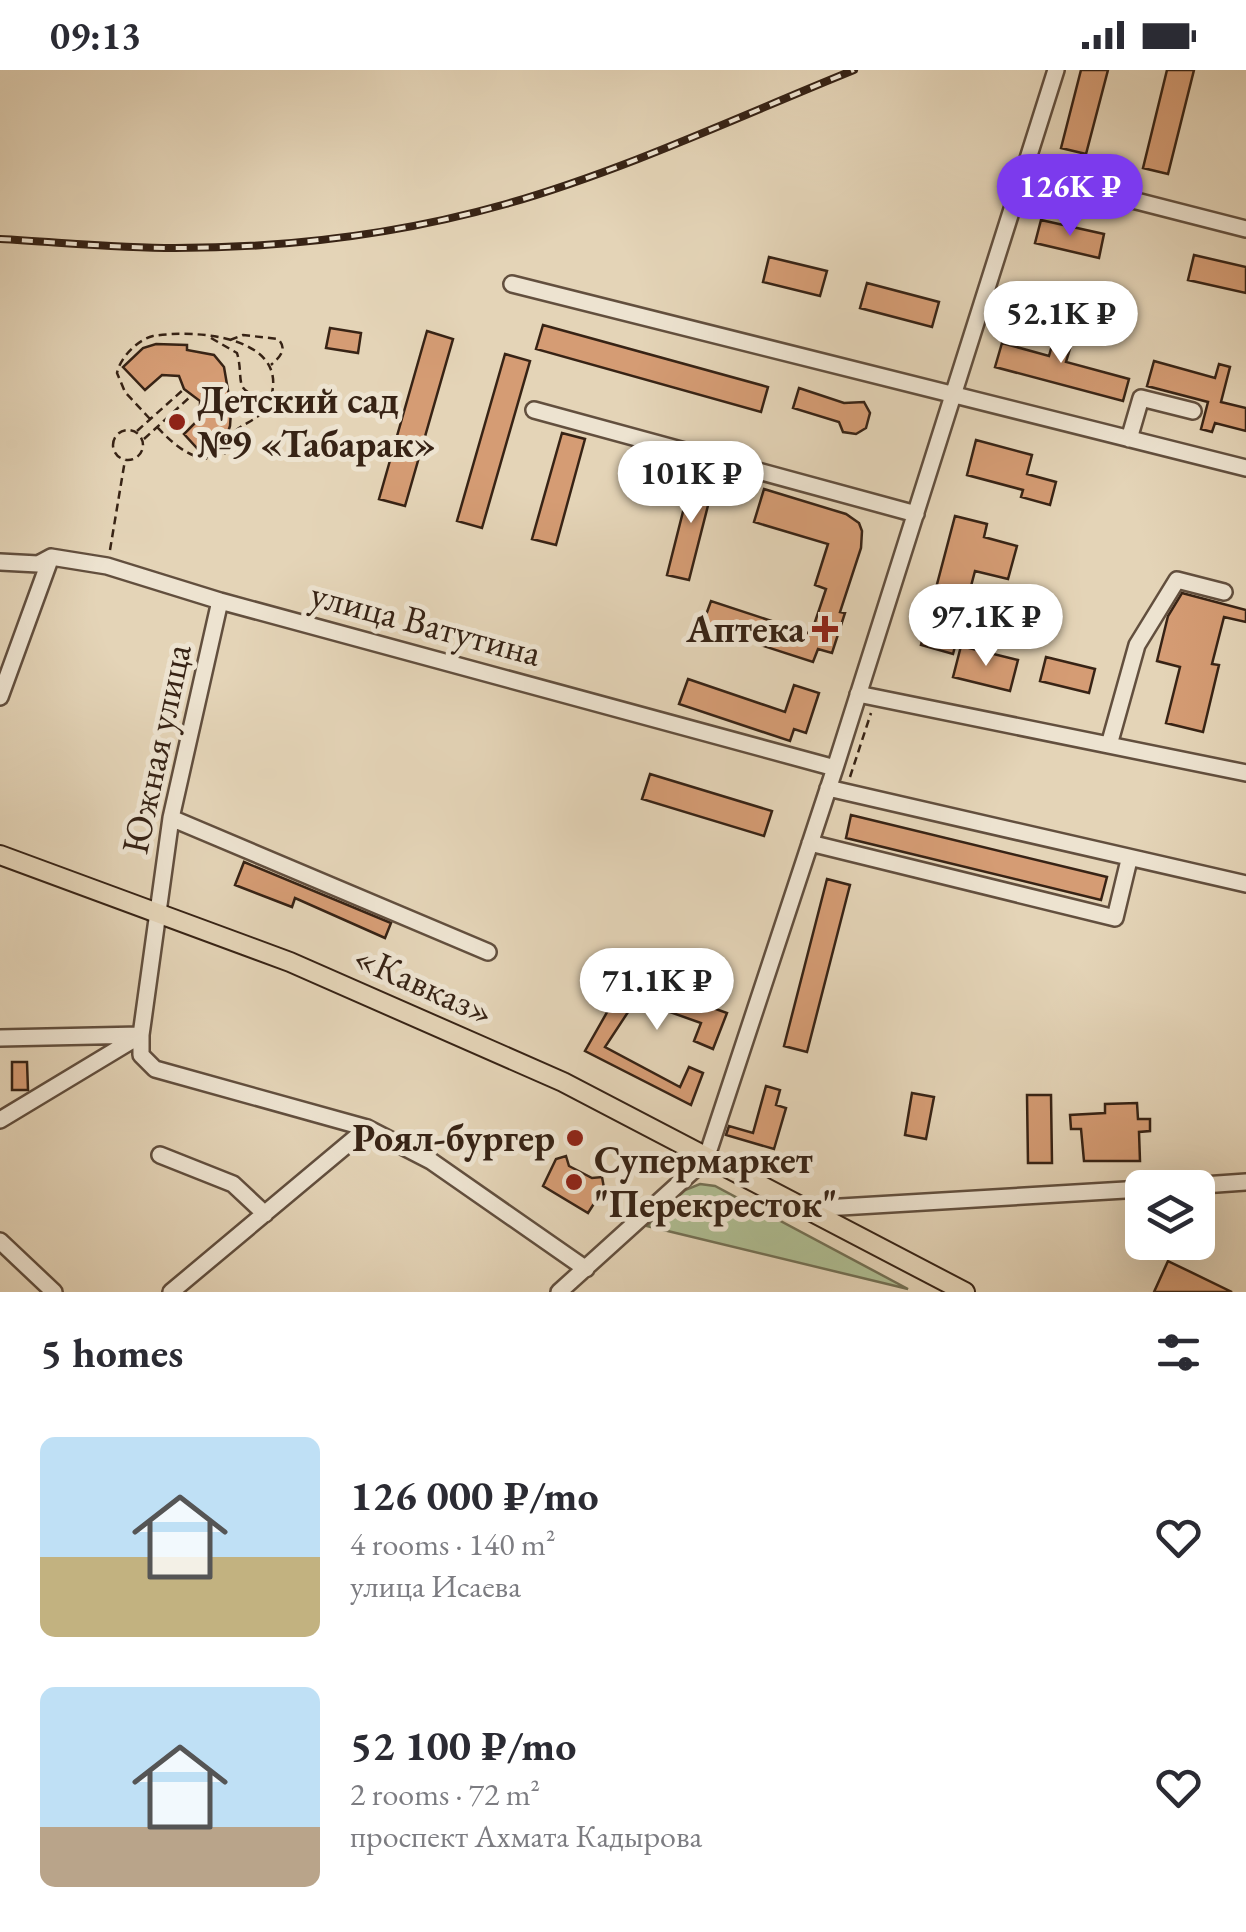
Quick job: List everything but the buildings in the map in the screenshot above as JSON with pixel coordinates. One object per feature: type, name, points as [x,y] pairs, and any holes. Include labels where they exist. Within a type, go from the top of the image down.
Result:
[{"type":"main road","name":"«Кавказ»","points":[[0,855],[159,911],[430,1021],[563,1082],[965,1292]]},
{"type":"street","points":[[559,1292],[706,1158],[835,768],[1056,70]]},
{"type":"street","points":[[1023,172],[1246,229]]},
{"type":"street","points":[[512,284],[1246,468]]},
{"type":"street","points":[[1129,439],[1141,398],[1193,411]]},
{"type":"street","points":[[534,410],[916,514]]},
{"type":"street","points":[[0,697],[50,557]]},
{"type":"street","name":"улица Ватутина","points":[[0,562],[38,564],[50,557],[107,566],[220,601],[835,768]]},
{"type":"street","points":[[1110,746],[1137,645],[1177,580],[1224,592]]},
{"type":"street","name":"Южная улица","points":[[141,1035],[171,818],[220,601]]},
{"type":"street","points":[[858,694],[1246,773]]},
{"type":"street","points":[[828,788],[1246,884]]},
{"type":"street","points":[[171,818],[488,952]]},
{"type":"street","points":[[810,843],[1115,918],[1129,860]]},
{"type":"street","points":[[141,1035],[142,1055],[155,1069],[367,1128],[431,1161],[586,1269]]},
{"type":"street","points":[[0,1038],[141,1035]]},
{"type":"street","points":[[0,1120],[141,1035]]},
{"type":"street","points":[[171,1292],[367,1128]]},
{"type":"street","points":[[160,1154],[233,1184],[264,1214]]},
{"type":"street","points":[[1215,1184],[1246,1182]]},
{"type":"street","points":[[807,1208],[1125,1189]]},
{"type":"street","points":[[0,1241],[54,1292]]},
{"type":"path","points":[[229,340],[243,335],[278,339],[282,353],[270,366]]},
{"type":"path","points":[[150,419],[120,383],[118,367],[142,340],[153,336],[210,336],[262,352],[270,366],[271,396],[258,418],[233,432],[223,456],[214,460],[186,451],[157,427]]},
{"type":"path","points":[[210,336],[236,353],[241,388],[248,394],[271,396]]},
{"type":"path","points":[[184,389],[136,432],[119,433],[113,443],[116,454],[125,460],[139,456],[143,440],[191,396]]},
{"type":"path","points":[[136,432],[143,440]]},
{"type":"path","points":[[107,566],[125,460]]},
{"type":"path","points":[[850,778],[872,711]]},
{"type":"green space","points":[[700,1184],[715,1186],[908,1289],[647,1226],[685,1190]]},
{"type":"railway","points":[[0,239],[131,247],[216,247],[300,242],[425,224],[506,204],[595,175],[854,70]]},
{"type":"place","name":"Детский сад №9 «Табарак»","points":[[177,422]]},
{"type":"place","name":"Аптека","points":[[825,629]]},
{"type":"place","name":"Роял-бургер","points":[[575,1138]]},
{"type":"place","name":"Супермаркет \"Перекресток\"","points":[[574,1182]]}]
